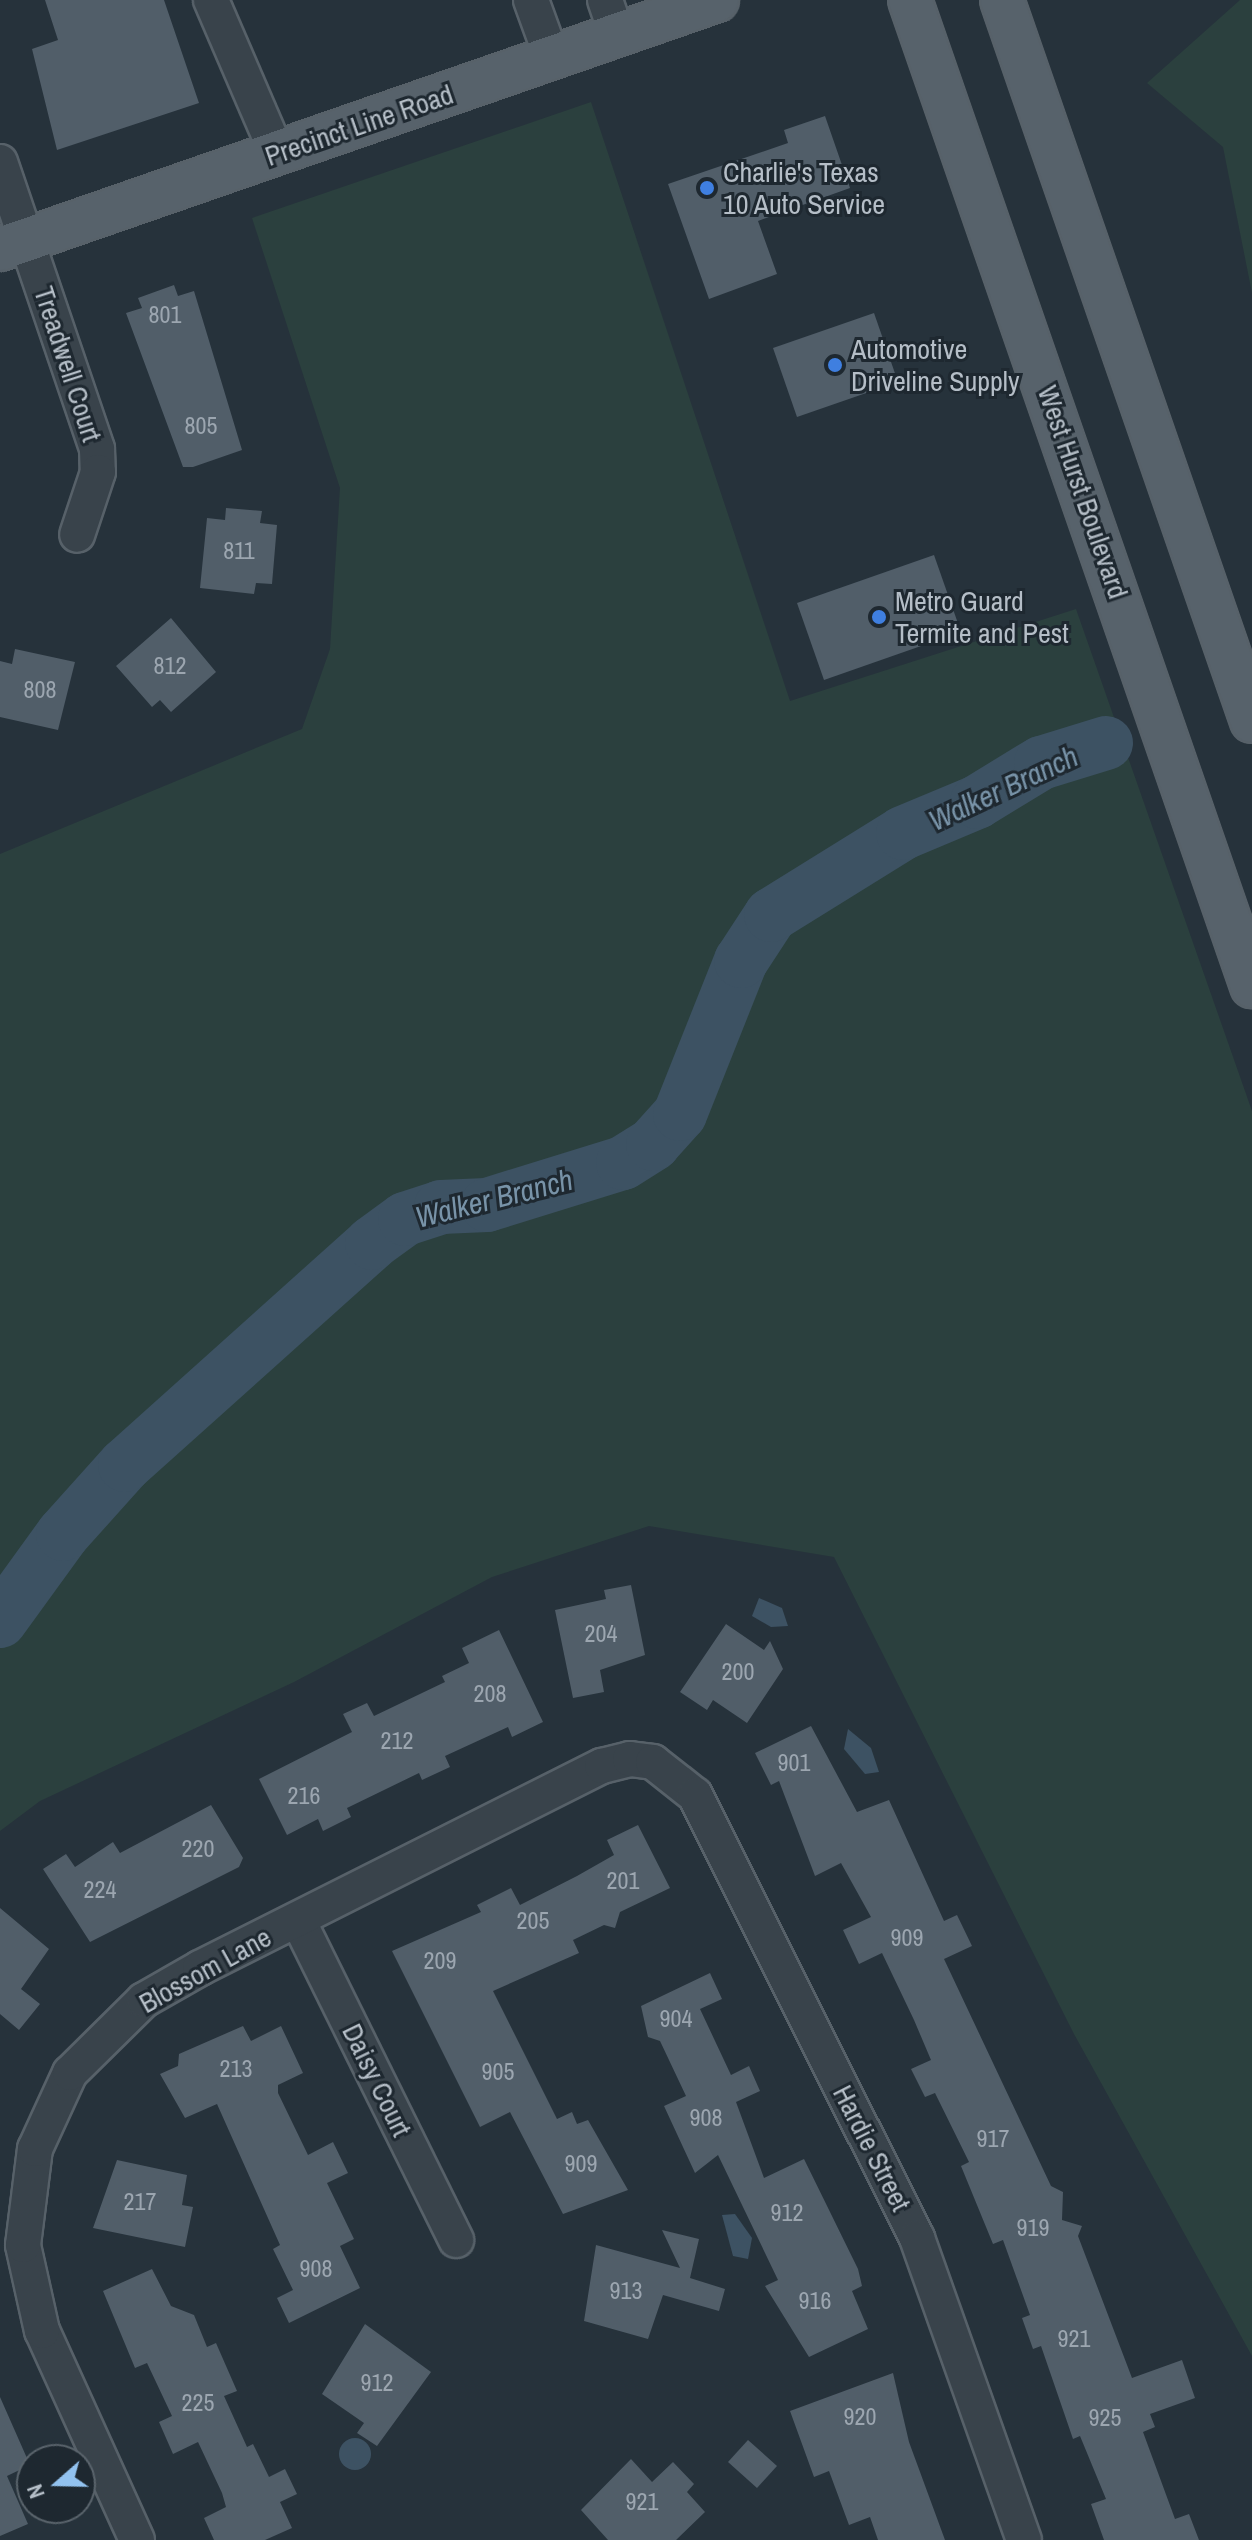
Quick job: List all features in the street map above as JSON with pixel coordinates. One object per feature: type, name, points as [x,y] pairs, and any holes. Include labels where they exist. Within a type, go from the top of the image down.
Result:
[{"type":"main road","name":"West Hurst Boulevard","points":[[910,0],[1252,986]]},
{"type":"main road","points":[[1002,0],[1252,721]]},
{"type":"main road","name":"Precinct Line Road","points":[[14,244],[552,58],[611,17],[702,2]]},
{"type":"street","points":[[211,0],[277,153]]},
{"type":"street","points":[[531,0],[552,58]]},
{"type":"street","name":"Treadwell Court","points":[[0,162],[14,244],[97,449],[98,472],[77,535]]},
{"type":"street","name":"Blossom Lane","points":[[137,2540],[30,2288],[23,2245],[35,2149],[70,2073],[99,2039],[144,2000],[602,1766],[653,1762],[677,1776]]},
{"type":"street","name":"Hardie Street","points":[[677,1776],[695,1795],[917,2238],[1024,2540]]},
{"type":"street","name":"Daisy Court","points":[[298,1920],[456,2240]]},
{"type":"green space","points":[[1240,0],[1252,0],[1252,293],[1223,147],[1147,83]]},
{"type":"green space","points":[[591,102],[790,701],[1076,609],[1252,1111],[1252,2356],[1074,2034],[834,1557],[649,1526],[492,1577],[294,1682],[40,1801],[0,1831],[0,854],[302,729],[330,649],[340,488],[252,218]]},
{"type":"water","points":[[759,1598],[782,1608],[788,1626],[771,1627],[752,1616]]},
{"type":"water","points":[[848,1729],[871,1748],[879,1772],[865,1774],[844,1749]]},
{"type":"water","points":[[735,2214],[752,2238],[748,2259],[733,2256],[722,2215]]},
{"type":"water","points":[[355,2438],[366,2443],[371,2454],[366,2465],[355,2470],[344,2465],[339,2454],[344,2443]]},
{"type":"building","points":[[45,0],[164,0],[199,103],[57,150],[32,49],[58,40]]},
{"type":"building","points":[[825,116],[850,188],[758,221],[777,274],[709,299],[668,184],[788,143],[784,130]]},
{"type":"building","points":[[174,285],[178,296],[194,291],[242,450],[193,467],[183,467],[126,313],[142,308],[138,298]]},
{"type":"building","name":"Automotive Driveline Supply","points":[[874,313],[898,382],[797,417],[773,348]]},
{"type":"building","points":[[226,508],[262,511],[260,523],[277,525],[272,584],[256,583],[254,594],[200,588],[207,518],[225,520]]},
{"type":"building","name":"Metro Guard Termite and Pest","points":[[934,555],[961,632],[824,680],[797,603]]},
{"type":"building","points":[[171,618],[216,672],[171,712],[160,700],[152,707],[116,666]]},
{"type":"building","points":[[15,649],[75,662],[58,730],[0,717],[0,661],[12,664]]},
{"type":"building","points":[[631,1585],[645,1655],[600,1670],[604,1692],[573,1698],[555,1610],[606,1599],[604,1590]]},
{"type":"building","points":[[726,1624],[764,1650],[770,1641],[783,1669],[747,1723],[713,1700],[707,1710],[680,1692]]},
{"type":"building","points":[[499,1630],[543,1722],[512,1737],[508,1727],[445,1756],[450,1767],[422,1780],[419,1773],[347,1808],[351,1817],[323,1831],[318,1819],[287,1835],[259,1779],[352,1732],[343,1714],[367,1703],[374,1716],[445,1682],[442,1676],[469,1663],[462,1648]]},
{"type":"building","points":[[811,1726],[857,1812],[889,1800],[944,1921],[957,1915],[972,1946],[944,1959],[1051,2186],[1063,2192],[1062,2220],[1082,2226],[1078,2236],[1132,2378],[1182,2360],[1195,2398],[1150,2414],[1155,2427],[1143,2432],[1175,2519],[1189,2514],[1199,2540],[1104,2540],[1091,2504],[1106,2499],[1080,2436],[1073,2439],[1041,2346],[1033,2349],[1022,2318],[1030,2315],[1003,2240],[993,2244],[961,2166],[969,2162],[935,2093],[925,2097],[911,2069],[931,2060],[914,2020],[882,1953],[859,1964],[843,1930],[871,1917],[841,1863],[815,1876],[779,1781],[771,1785],[755,1753]]},
{"type":"building","points":[[211,1805],[243,1858],[239,1867],[90,1942],[43,1869],[66,1854],[75,1867],[113,1842],[120,1853]]},
{"type":"building","points":[[638,1825],[670,1888],[620,1912],[615,1928],[604,1925],[573,1940],[579,1953],[493,1991],[557,2119],[572,2112],[577,2124],[588,2120],[628,2190],[563,2214],[510,2112],[480,2127],[392,1951],[481,1912],[477,1905],[511,1888],[520,1905],[577,1876],[614,1855],[607,1840]]},
{"type":"building","points":[[0,1908],[49,1949],[21,1989],[40,2004],[19,2030],[0,2014]]},
{"type":"building","points":[[710,1973],[722,1999],[700,2009],[731,2075],[749,2066],[760,2091],[736,2102],[764,2178],[804,2159],[858,2269],[862,2286],[852,2291],[868,2329],[809,2357],[765,2286],[778,2280],[718,2155],[695,2173],[664,2106],[686,2096],[660,2041],[648,2037],[641,2006]]},
{"type":"building","points":[[243,2026],[251,2041],[281,2026],[303,2073],[278,2085],[278,2093],[308,2155],[333,2142],[348,2173],[327,2183],[354,2239],[340,2246],[360,2288],[289,2323],[277,2298],[293,2290],[273,2249],[280,2245],[217,2104],[185,2118],[160,2074],[178,2066],[179,2054]]},
{"type":"building","points":[[117,2160],[187,2175],[182,2205],[193,2207],[185,2247],[93,2228]]},
{"type":"building","points":[[662,2230],[699,2239],[690,2278],[725,2289],[719,2311],[663,2295],[648,2339],[584,2321],[596,2245],[680,2268]]},
{"type":"building","points":[[152,2269],[171,2306],[194,2315],[207,2347],[216,2343],[237,2391],[224,2396],[247,2447],[253,2444],[269,2477],[285,2469],[297,2494],[280,2502],[292,2528],[265,2540],[214,2540],[204,2518],[226,2507],[222,2493],[198,2442],[173,2454],[159,2422],[172,2416],[147,2363],[135,2368],[103,2291]]},
{"type":"building","points":[[365,2324],[431,2372],[377,2446],[357,2433],[364,2423],[322,2394]]},
{"type":"building","points":[[893,2373],[909,2442],[945,2540],[878,2540],[870,2517],[849,2525],[829,2471],[814,2477],[790,2411]]},
{"type":"building","points":[[0,2397],[21,2444],[16,2444],[16,2472],[7,2476],[16,2497],[16,2524],[28,2524],[0,2536]]},
{"type":"building","points":[[748,2440],[777,2466],[757,2488],[728,2462]]},
{"type":"building","points":[[631,2459],[652,2482],[673,2462],[694,2484],[687,2492],[705,2512],[676,2540],[608,2540],[581,2510]]},
{"type":"waterway","name":"Walker Branch","points":[[0,1621],[63,1534],[125,1465],[372,1243],[405,1219],[441,1207],[487,1205],[623,1163],[653,1144],[680,1114],[741,961],[771,915],[903,833],[977,802],[1041,763],[1106,743]]},
{"type":"place","name":"Charlie's Texas 10 Auto Service","points":[[707,188]]},
{"type":"place","name":"Automotive Driveline Supply","points":[[835,365]]},
{"type":"place","name":"Metro Guard Termite and Pest","points":[[879,617]]}]
